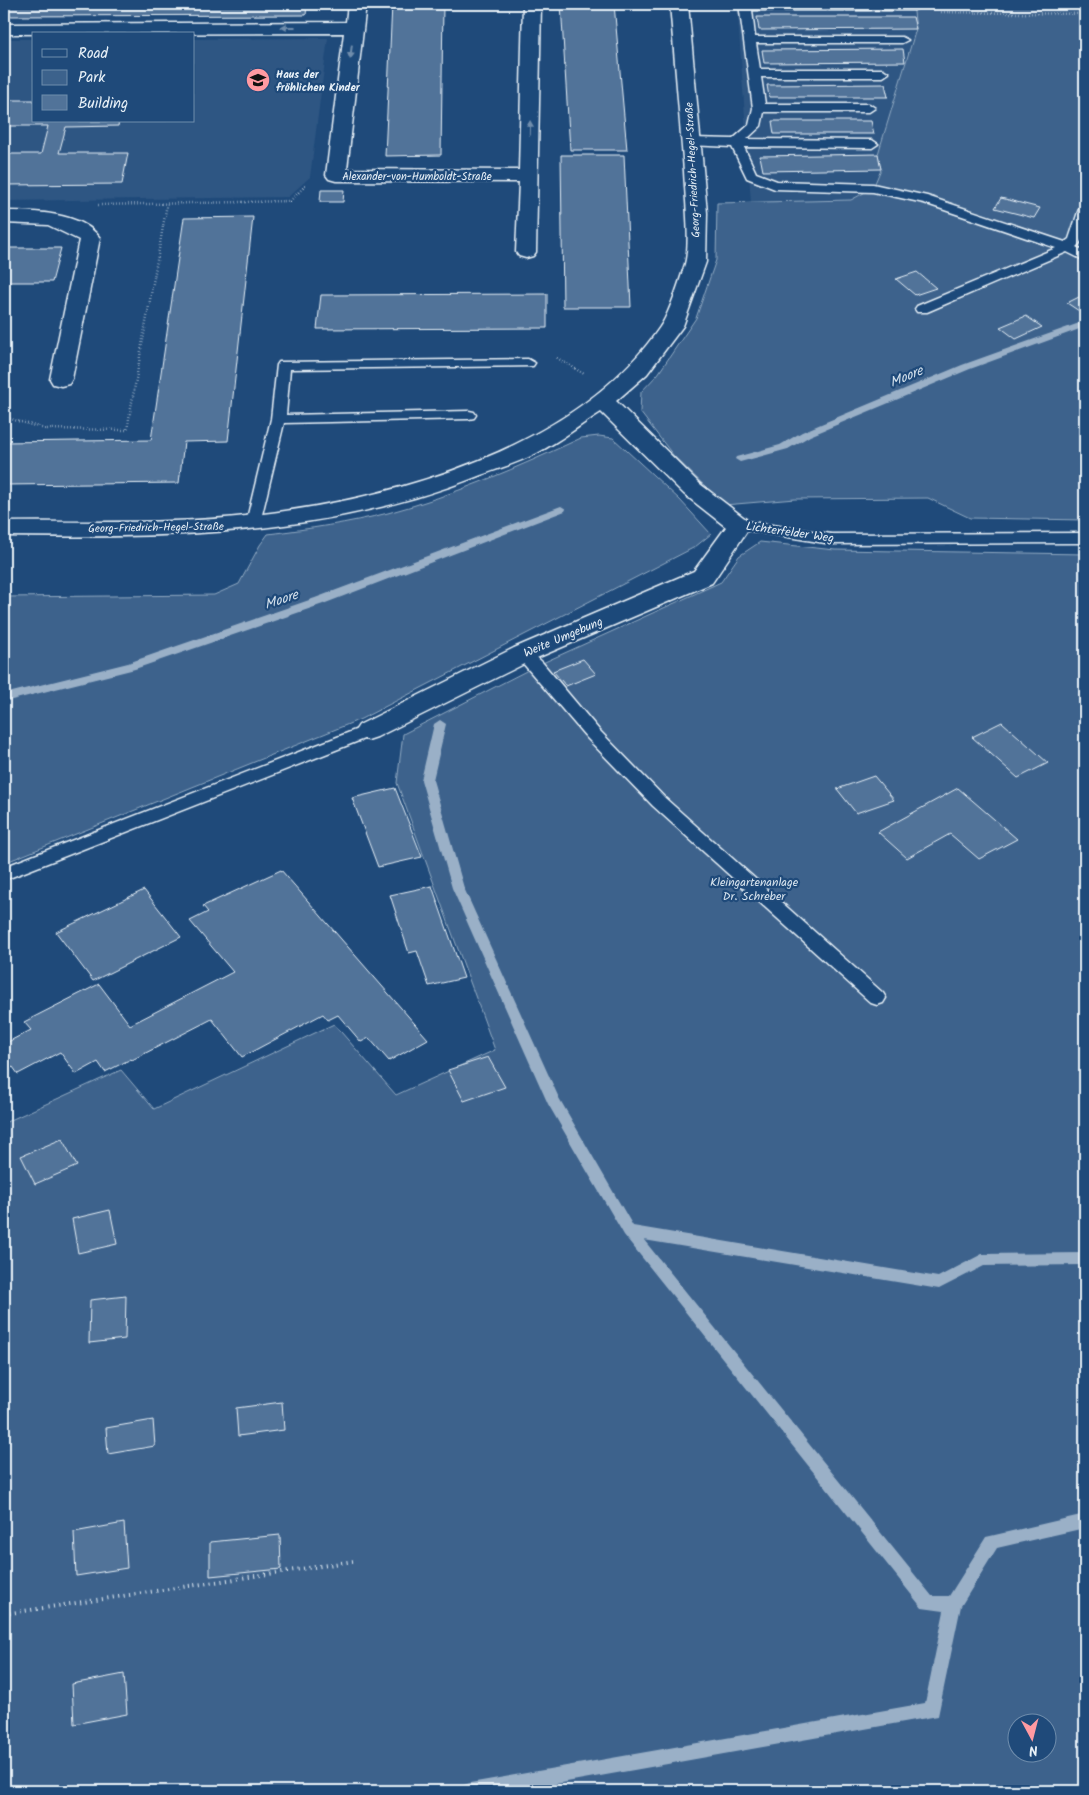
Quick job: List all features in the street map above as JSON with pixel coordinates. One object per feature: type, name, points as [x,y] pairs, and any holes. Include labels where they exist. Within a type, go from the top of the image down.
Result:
[{"type":"street","name":"Alexander-von-Humboldt-Straße","points":[[357,4],[336,175],[529,176]]},
{"type":"street","points":[[526,252],[532,4]]},
{"type":"street","name":"Georg-Friedrich-Hegel-Straße","points":[[4,529],[183,528],[253,523],[302,516],[383,500],[453,478],[530,448],[609,395],[639,369],[672,326],[696,262],[697,213],[679,4]]},
{"type":"street","points":[[4,28],[355,26]]},
{"type":"street","points":[[4,217],[45,217],[70,225],[90,238],[61,378]]},
{"type":"street","name":"Lichterfelder Weg","points":[[609,395],[692,489],[739,525]]},
{"type":"street","name":"Weite Umgebung","points":[[368,731],[523,654],[703,577],[739,525]]},
{"type":"lane","points":[[736,143],[755,126],[760,108],[745,6],[914,7]]},
{"type":"lane","points":[[750,40],[902,40]]},
{"type":"lane","points":[[754,73],[883,73]]},
{"type":"lane","points":[[760,108],[868,108]]},
{"type":"lane","points":[[692,142],[872,144]]},
{"type":"lane","points":[[736,143],[751,175],[775,185],[873,188],[927,200],[1067,247],[1085,256]]},
{"type":"lane","points":[[922,308],[1042,260],[1067,247],[1075,241],[1085,209]]},
{"type":"lane","points":[[253,523],[278,419],[284,365],[528,363]]},
{"type":"lane","points":[[278,419],[469,415]]},
{"type":"lane","name":"Lichterfelder Weg","points":[[739,525],[830,539],[1085,538]]},
{"type":"lane","points":[[523,654],[536,666],[592,734],[658,802],[877,998]]},
{"type":"lane","points":[[4,874],[368,731]]},
{"type":"path","points":[[914,7],[950,14],[1085,14]]},
{"type":"path","points":[[54,220],[76,206],[290,201],[313,179],[336,175]]},
{"type":"path","points":[[4,417],[44,428],[127,430],[168,204]]},
{"type":"path","points":[[528,363],[542,353],[549,353],[591,378],[609,395]]},
{"type":"path","points":[[4,1614],[354,1561]]},
{"type":"shaded area","points":[[737,4],[913,4],[916,29],[878,154],[881,169],[873,188],[851,200],[751,202]]},
{"type":"shaded area","name":"Haus der fröhlichen Kinder","points":[[328,38],[310,177],[288,197],[4,201],[4,39],[32,39],[32,122],[195,122],[195,39]]},
{"type":"green space","points":[[913,4],[1085,4],[1085,520],[970,518],[928,498],[795,499],[724,505],[673,455],[640,412],[641,392],[658,374],[696,318],[716,260],[717,203],[851,200],[873,188],[881,169],[878,154],[916,29]]},
{"type":"green space","points":[[599,436],[613,438],[680,500],[711,534],[695,547],[361,719],[4,863],[4,597],[214,595],[239,584],[268,534],[343,523],[413,506],[486,480],[581,438]]},
{"type":"green space","name":"Kleingartenanlage Dr. Schreber","points":[[760,542],[835,550],[1085,554],[1085,1791],[4,1791],[4,1123],[121,1070],[154,1109],[334,1024],[396,1095],[495,1050],[397,783],[403,734],[536,666],[721,582],[739,556]]},
{"type":"building","points":[[4,4],[307,4],[306,15],[4,16]]},
{"type":"building","points":[[392,4],[443,4],[441,155],[385,156]]},
{"type":"building","points":[[561,4],[614,4],[627,150],[570,150]]},
{"type":"building","points":[[757,17],[913,17],[916,29],[759,30]]},
{"type":"building","points":[[903,49],[905,62],[764,63],[762,50]]},
{"type":"building","points":[[885,84],[888,97],[769,97],[767,85]]},
{"type":"building","points":[[4,100],[32,100],[32,122],[119,122],[118,126],[66,127],[59,153],[128,153],[122,184],[4,185],[4,154],[41,154],[48,126],[4,126]]},
{"type":"building","points":[[772,121],[871,121],[874,134],[774,134]]},
{"type":"building","points":[[878,154],[881,169],[763,171],[760,156]]},
{"type":"building","points":[[561,155],[624,155],[631,307],[563,307]]},
{"type":"building","points":[[321,190],[344,190],[343,202],[320,202]]},
{"type":"building","points":[[1001,198],[1040,208],[1034,218],[995,208]]},
{"type":"building","points":[[253,217],[228,441],[184,442],[179,483],[4,485],[4,442],[151,440],[184,218]]},
{"type":"building","points":[[4,248],[61,248],[52,282],[4,282]]},
{"type":"building","points":[[917,272],[936,288],[915,295],[896,279]]},
{"type":"building","points":[[547,294],[547,328],[317,329],[321,295]]},
{"type":"building","points":[[1083,295],[1085,297],[1085,315],[1067,303]]},
{"type":"building","points":[[1026,316],[1042,327],[1016,339],[1000,327]]},
{"type":"building","points":[[583,659],[596,674],[566,686],[553,671]]},
{"type":"building","points":[[1002,722],[1048,763],[1018,778],[972,737]]},
{"type":"building","points":[[874,776],[894,800],[856,813],[837,789]]},
{"type":"building","points":[[395,788],[422,857],[378,867],[352,798]]},
{"type":"building","points":[[958,788],[1017,839],[979,859],[950,834],[907,858],[878,832]]},
{"type":"building","points":[[281,870],[428,1039],[389,1061],[369,1038],[361,1042],[338,1015],[328,1020],[323,1014],[242,1057],[212,1019],[105,1072],[98,1062],[76,1074],[60,1052],[18,1074],[13,1067],[4,1072],[4,1044],[31,1030],[24,1022],[99,984],[130,1025],[233,972],[190,921],[208,912],[203,906]]},
{"type":"building","points":[[432,886],[464,978],[429,986],[417,951],[409,953],[390,895]]},
{"type":"building","points":[[144,890],[181,937],[93,981],[56,932]]},
{"type":"building","points":[[488,1057],[505,1087],[464,1101],[448,1070]]},
{"type":"building","points":[[62,1139],[77,1166],[35,1184],[21,1156]]},
{"type":"building","points":[[110,1210],[117,1244],[78,1253],[72,1219]]},
{"type":"building","points":[[126,1296],[125,1339],[89,1343],[90,1300]]},
{"type":"building","points":[[282,1402],[284,1430],[238,1436],[236,1408]]},
{"type":"building","points":[[153,1420],[155,1446],[108,1454],[106,1428]]},
{"type":"building","points":[[124,1523],[127,1568],[76,1576],[74,1532]]},
{"type":"building","points":[[280,1535],[281,1569],[210,1576],[210,1542]]},
{"type":"building","points":[[124,1674],[127,1714],[74,1724],[72,1684]]},
{"type":"waterway","name":"Moore","points":[[740,459],[784,447],[806,434],[966,367],[1085,324]]},
{"type":"waterway","name":"Moore","points":[[4,698],[131,666],[319,601],[561,509]]},
{"type":"waterway","points":[[440,724],[427,780],[458,888],[553,1100],[629,1231]]},
{"type":"waterway","points":[[629,1231],[939,1283],[982,1260],[1085,1259]]},
{"type":"waterway","points":[[629,1231],[928,1603],[953,1604]]},
{"type":"waterway","points":[[953,1604],[992,1542],[1085,1521]]},
{"type":"waterway","points":[[470,1791],[932,1710],[953,1604]]},
{"type":"place","name":"Haus der fröhlichen Kinder","points":[[258,80]]}]
